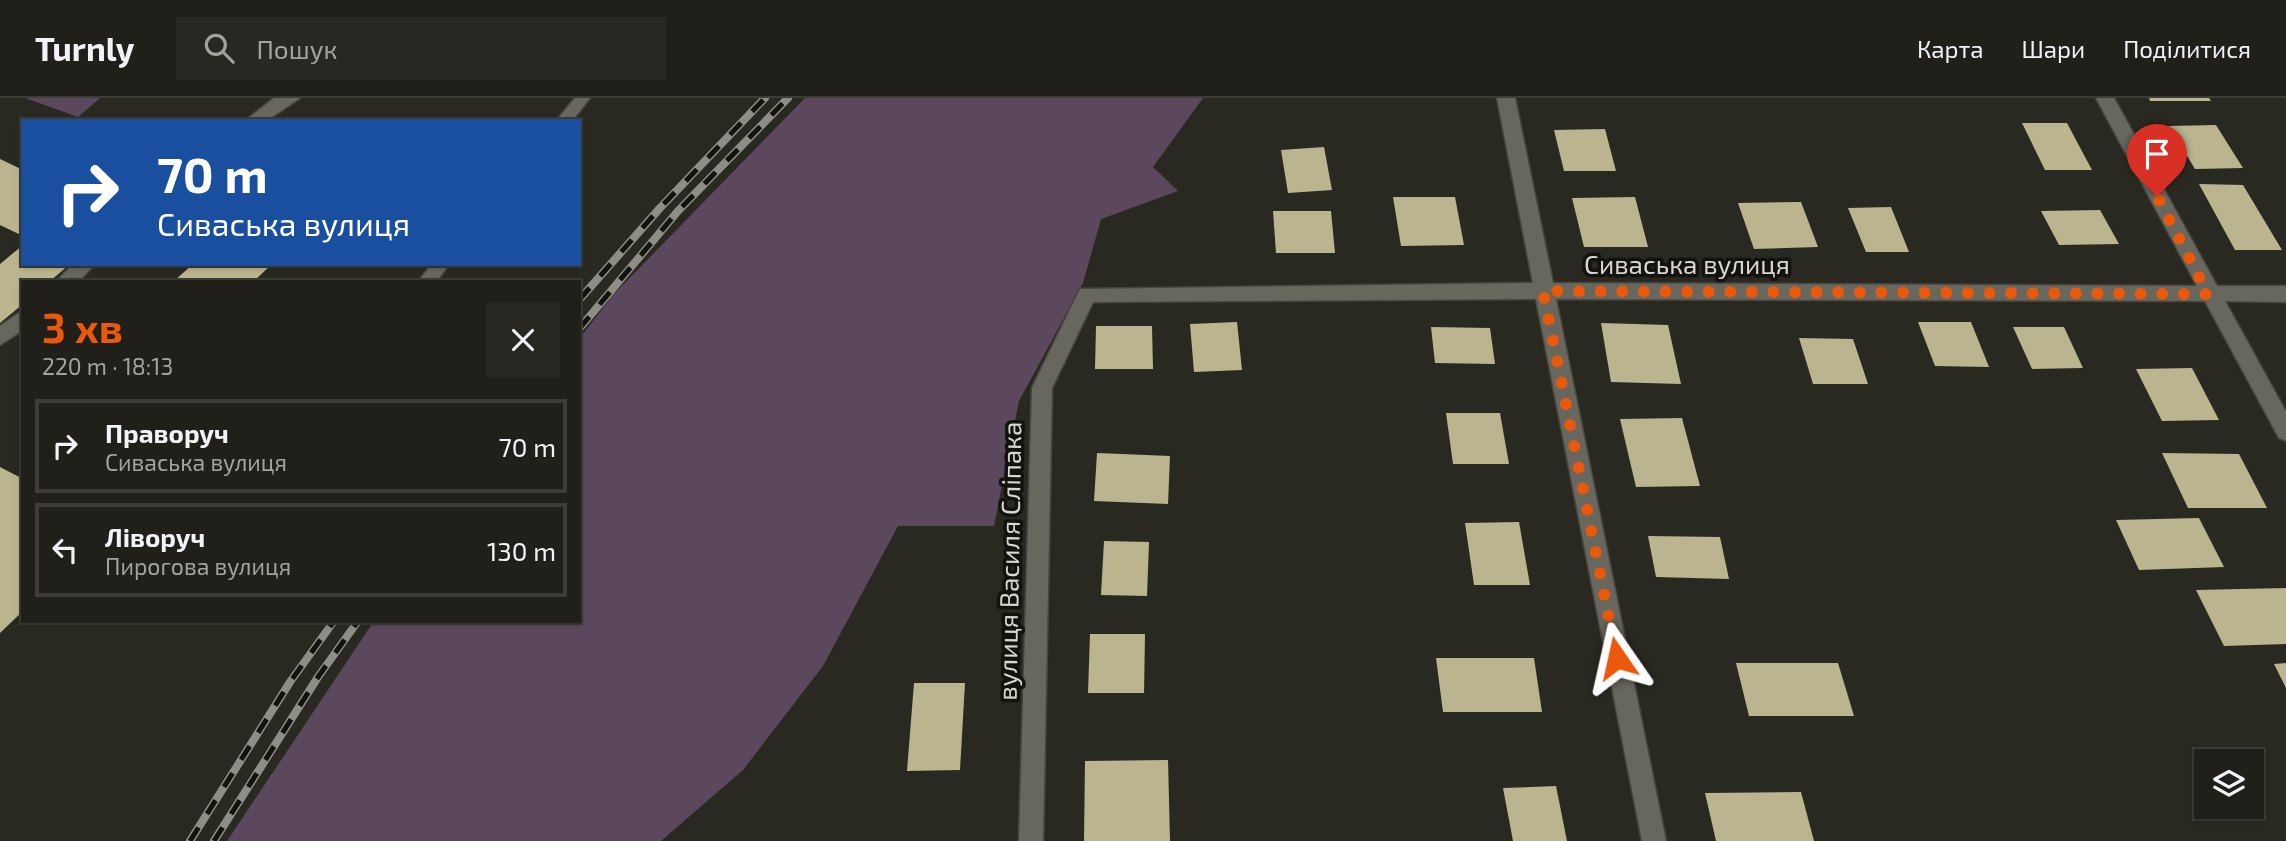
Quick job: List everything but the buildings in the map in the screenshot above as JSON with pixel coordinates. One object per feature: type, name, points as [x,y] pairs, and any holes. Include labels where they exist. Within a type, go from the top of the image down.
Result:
[{"type":"street","points":[[256,119],[272,106],[291,98]]},
{"type":"street","points":[[1506,98],[1654,841]]},
{"type":"street","points":[[2105,98],[2208,294],[2286,432]]},
{"type":"street","points":[[67,280],[84,266]]},
{"type":"street","name":"Сиваська вулиця","points":[[1087,294],[1543,291],[2286,294]]},
{"type":"street","name":"вулиця Василя Сліпака","points":[[1031,841],[1042,388],[1087,294]]},
{"type":"street","points":[[0,337],[21,320]]},
{"type":"lane","points":[[565,119],[583,98]]},
{"type":"lane","points":[[428,280],[439,266]]},
{"type":"shaded area","points":[[25,98],[100,98],[78,117]]},
{"type":"shaded area","points":[[805,98],[1203,98],[1153,167],[1178,191],[1101,219],[1083,283],[1019,401],[994,526],[898,526],[823,666],[743,770],[661,841],[227,841],[373,623],[581,623],[581,336],[613,295]]},
{"type":"railway","points":[[581,298],[660,208],[765,98]]},
{"type":"railway","points":[[581,327],[678,211],[788,98]]},
{"type":"railway","points":[[190,841],[290,682],[333,623]]},
{"type":"railway","points":[[214,841],[318,677],[357,623]]},
{"type":"route","points":[[1617,658],[1543,291],[2208,294],[2157,196]]}]
